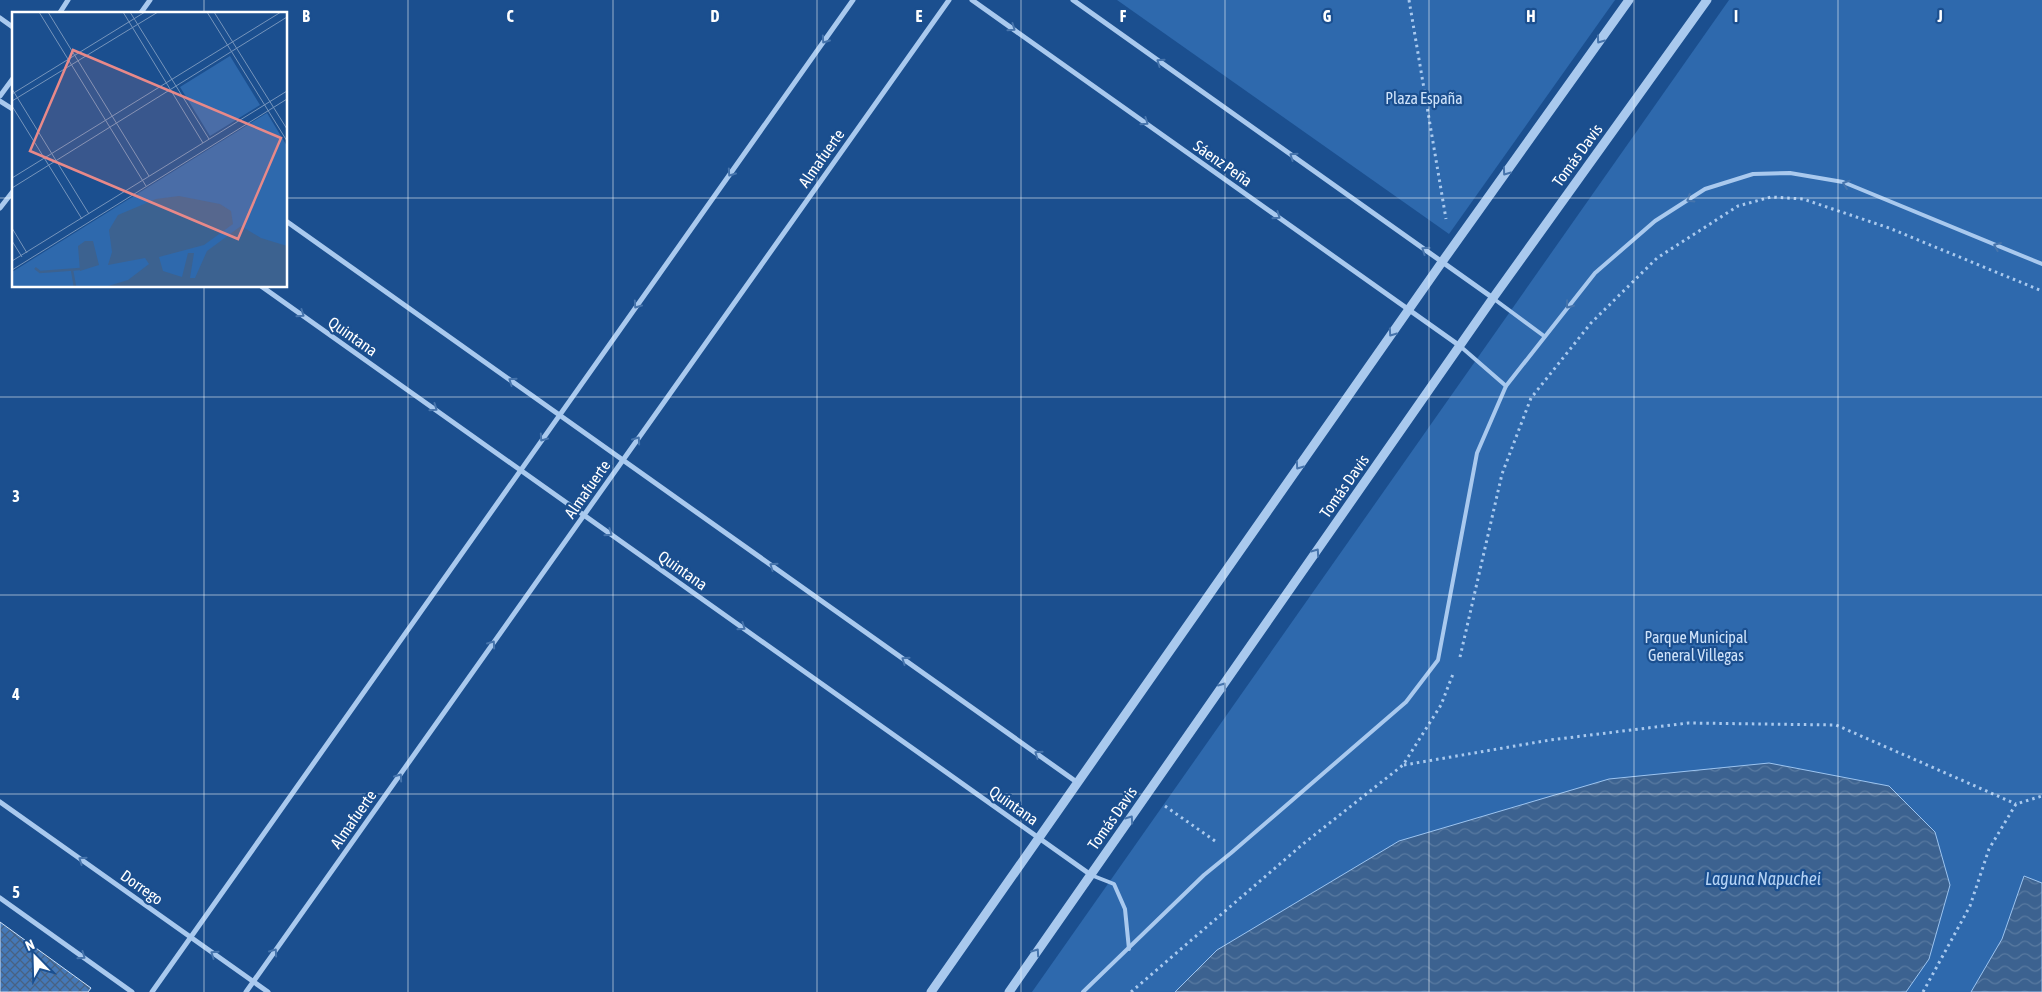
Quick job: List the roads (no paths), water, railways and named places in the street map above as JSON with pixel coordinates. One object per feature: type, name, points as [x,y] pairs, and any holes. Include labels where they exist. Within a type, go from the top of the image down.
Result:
[{"type":"street","points":[[60,12],[68,0]]},
{"type":"street","points":[[141,12],[150,0]]},
{"type":"street","points":[[152,992],[853,0]]},
{"type":"street","name":"Almafuerte","points":[[246,992],[949,0]]},
{"type":"street","name":"Sáenz Peña","points":[[972,0],[1460,346]]},
{"type":"street","points":[[1073,0],[1493,298]]},
{"type":"street","points":[[931,992],[1408,309],[1629,0]]},
{"type":"street","name":"Tomás Davis","points":[[1008,992],[1493,298],[1707,0]]},
{"type":"street","points":[[0,18],[12,27]]},
{"type":"street","points":[[0,96],[12,80]]},
{"type":"street","points":[[0,101],[12,109]]},
{"type":"street","points":[[0,208],[12,193]]},
{"type":"street","points":[[288,222],[1078,783]]},
{"type":"street","name":"Quintana","points":[[265,288],[1091,875]]},
{"type":"street","name":"Dorrego","points":[[0,802],[268,992]]},
{"type":"street","points":[[0,898],[132,992]]},
{"type":"lane","points":[[1083,992],[1204,875],[1232,853],[1406,702],[1438,660],[1477,453],[1506,386],[1595,273],[1655,221],[1705,189],[1753,174],[1790,173],[1843,182],[2042,264]]},
{"type":"lane","points":[[1493,298],[1544,336]]},
{"type":"lane","points":[[1460,346],[1506,386]]},
{"type":"lane","points":[[1091,875],[1114,884],[1125,909],[1129,949]]},
{"type":"water","name":"Laguna Napuchei","points":[[1769,763],[1889,786],[1935,832],[1950,885],[1929,959],[1906,992],[1175,992],[1217,950],[1399,841],[1609,779]]},
{"type":"water","points":[[2024,876],[2042,883],[2042,992],[1971,992],[2002,939]]},
{"type":"park label","name":"Plaza España","points":[[1424,98]]},
{"type":"park label","name":"Parque Municipal General Villegas","points":[[1696,646]]}]
